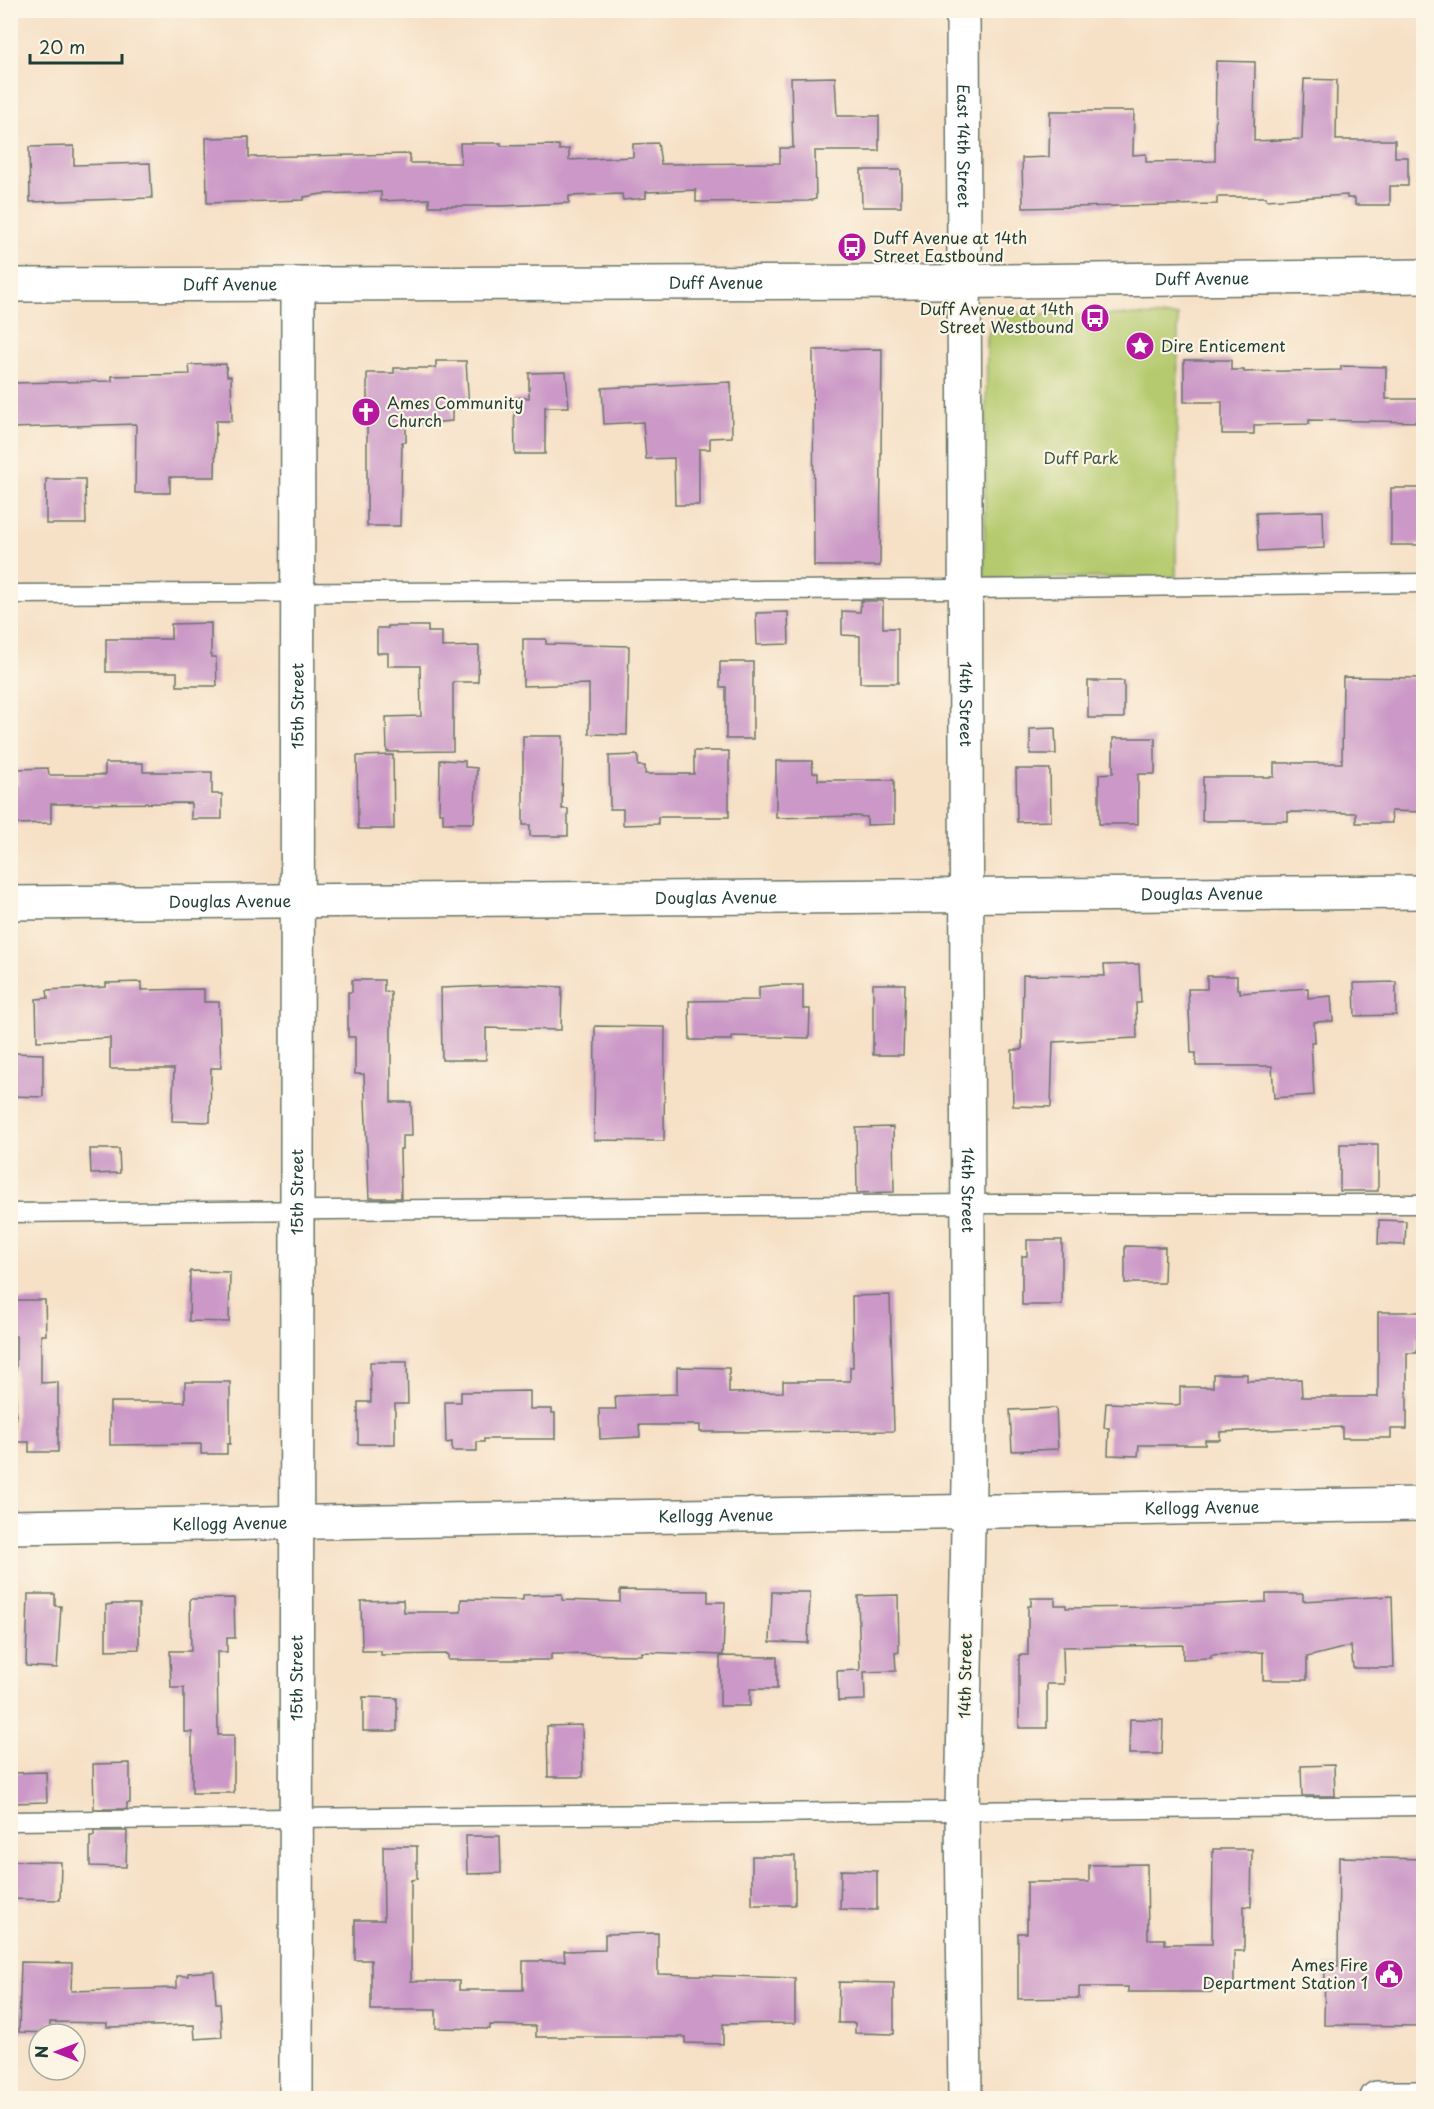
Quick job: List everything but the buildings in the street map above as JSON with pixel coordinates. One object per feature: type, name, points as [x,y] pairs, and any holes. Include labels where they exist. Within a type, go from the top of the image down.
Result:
[{"type":"street","name":"East 14th Street","points":[[963,10],[963,282]]},
{"type":"street","name":"Duff Avenue","points":[[10,285],[963,282],[1424,276]]},
{"type":"street","name":"14th Street","points":[[963,282],[969,1512],[962,1811],[965,2098]]},
{"type":"street","name":"15th Street","points":[[296,2098],[298,284]]},
{"type":"street","name":"Douglas Avenue","points":[[10,903],[1424,892]]},
{"type":"street","name":"Kellogg Avenue","points":[[10,1527],[1424,1504]]},
{"type":"street","points":[[1377,2098],[1424,2098]]},
{"type":"lane","points":[[10,594],[965,590],[1424,583]]},
{"type":"lane","points":[[10,1213],[968,1204],[1424,1204]]},
{"type":"lane","points":[[10,1821],[1424,1806]]},
{"type":"green space","name":"Duff Park","points":[[1012,313],[1178,316],[1176,577],[984,579],[987,339],[995,322],[1001,316]]},
{"type":"place","name":"Duff Avenue at 14th Street Eastbound","points":[[852,247]]},
{"type":"place","name":"Duff Avenue at 14th Street Westbound","points":[[1095,318]]},
{"type":"place","name":"Dire Enticement","points":[[1140,346]]},
{"type":"place","name":"Ames Community Church","points":[[366,412]]},
{"type":"place","name":"Ames Fire Department Station 1","points":[[1389,1974]]}]
